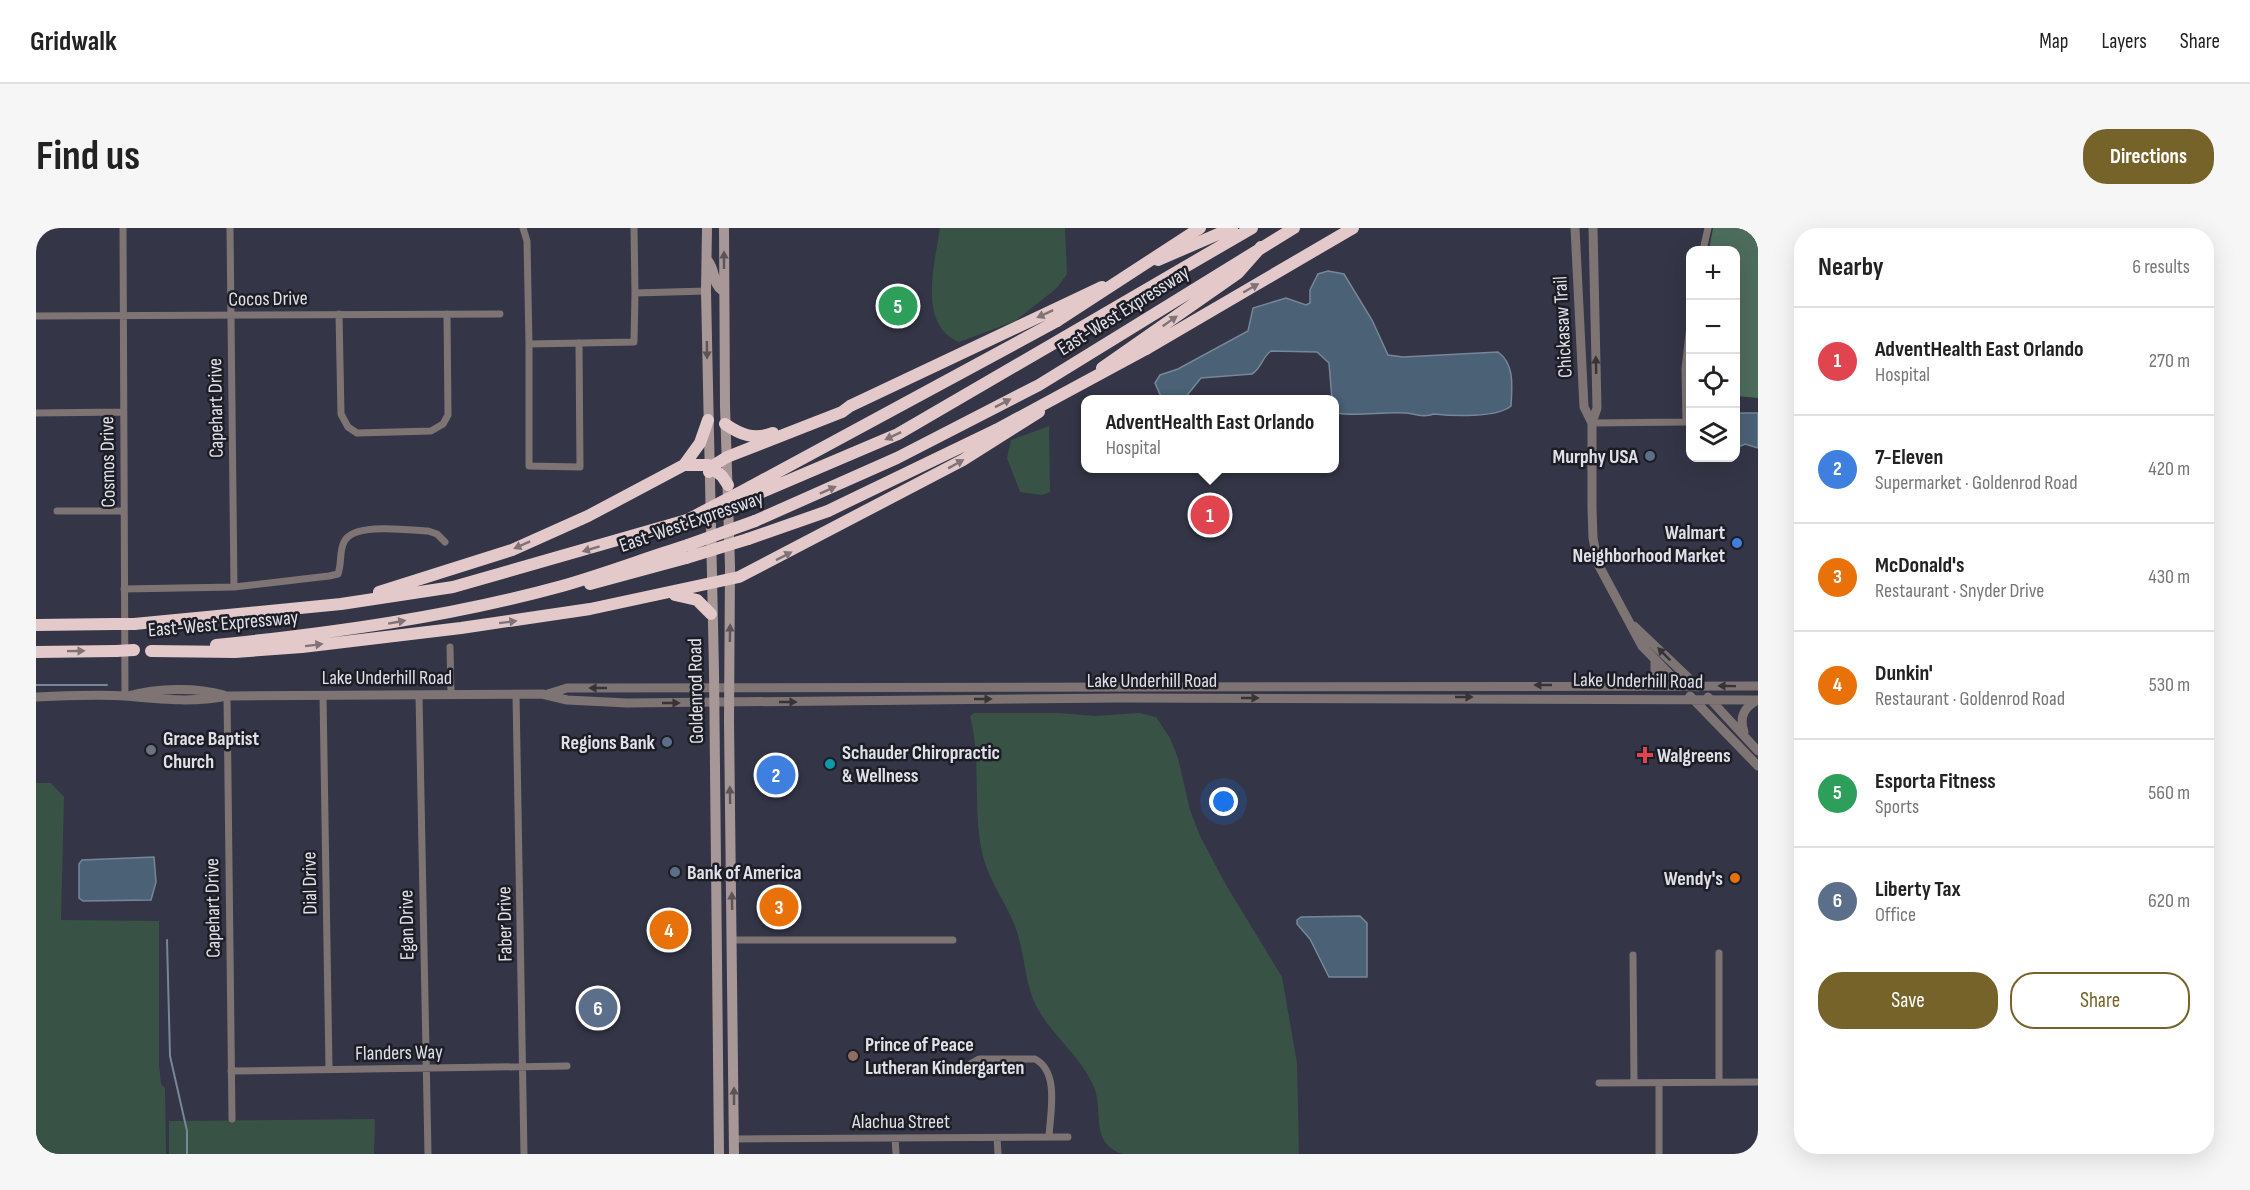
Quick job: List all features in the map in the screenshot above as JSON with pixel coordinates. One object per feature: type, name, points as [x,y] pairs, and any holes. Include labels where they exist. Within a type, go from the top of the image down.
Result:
[{"type":"highway","points":[[750,492],[1057,321],[1200,228]]},
{"type":"highway","points":[[725,424],[739,434],[762,437],[850,406],[1232,228]]},
{"type":"highway","name":"East-West Expressway","points":[[36,625],[134,624],[340,604],[453,587],[687,520],[750,492],[897,434],[1252,228]]},
{"type":"highway","name":"East-West Expressway","points":[[36,652],[151,651],[369,626],[562,585],[688,545],[755,520],[897,458],[1039,385],[1294,228]]},
{"type":"highway","points":[[562,585],[586,586],[748,539],[828,511],[996,430],[1146,349],[1353,228]]},
{"type":"highway","points":[[151,651],[235,652],[302,647],[522,620],[665,594],[731,579],[795,550],[963,460],[1013,429],[1238,273],[1261,247]]},
{"type":"highway","points":[[709,468],[727,457],[842,412],[850,406]]},
{"type":"highway","points":[[340,604],[512,550],[588,516],[684,465],[700,443],[708,420]]},
{"type":"highway","points":[[684,465],[709,468],[728,485]]},
{"type":"highway","points":[[665,594],[690,597],[711,614]]},
{"type":"main road","name":"Goldenrod Road","points":[[707,228],[718,1095],[721,1152]]},
{"type":"main road","name":"Goldenrod Road","points":[[724,228],[725,424],[731,579],[729,703],[734,1154]]},
{"type":"main road","points":[[707,260],[712,266],[717,286],[723,291]]},
{"type":"main road","points":[[706,291],[715,298],[724,318]]},
{"type":"main road","points":[[716,899],[722,914],[722,928],[733,940]]},
{"type":"main road","points":[[717,961],[726,975],[727,1011],[732,1015]]},
{"type":"main road","points":[[718,1095],[724,1111],[724,1125],[734,1139]]},
{"type":"street","name":"Cosmos Drive","points":[[123,228],[125,696]]},
{"type":"street","name":"Capehart Drive","points":[[230,228],[234,587]]},
{"type":"street","points":[[523,228],[527,241],[529,466],[580,466],[579,343]]},
{"type":"street","points":[[529,344],[634,342],[634,228]]},
{"type":"street","name":"Chickasaw Trail","points":[[1575,228],[1584,407],[1592,423]]},
{"type":"street","name":"Chickasaw Trail","points":[[1593,228],[1597,408],[1592,423],[1594,548],[1606,582],[1641,645],[1758,766]]},
{"type":"street","points":[[1704,246],[1708,228]]},
{"type":"street","points":[[635,293],[706,291]]},
{"type":"street","points":[[339,314],[341,414],[348,427],[357,433],[431,432],[443,424],[448,415],[447,314]]},
{"type":"street","name":"Cocos Drive","points":[[36,316],[500,314]]},
{"type":"street","points":[[1592,423],[1686,422],[1687,354]]},
{"type":"street","points":[[36,413],[122,412]]},
{"type":"street","points":[[57,511],[124,511]]},
{"type":"street","points":[[124,589],[234,587],[338,574],[343,543],[349,534],[360,530],[428,531],[438,534],[445,542]]},
{"type":"street","name":"Chickasaw Trail","points":[[1630,623],[1744,734],[1758,752]]},
{"type":"street","points":[[450,647],[451,695]]},
{"type":"street","points":[[1644,685],[1655,673],[1655,660]]},
{"type":"street","points":[[1405,698],[1422,692],[1432,685]]},
{"type":"street","points":[[1100,686],[1105,698]]},
{"type":"street","points":[[1105,698],[1110,686]]},
{"type":"street","points":[[1304,698],[1333,686]]},
{"type":"street","name":"Lake Underhill Road","points":[[36,697],[125,696],[145,691],[208,691],[227,696],[548,694],[567,688],[714,687],[1758,686]]},
{"type":"street","name":"Faber Drive","points":[[516,694],[524,1154]]},
{"type":"street","name":"Lake Underhill Road","points":[[548,694],[567,700],[597,702],[714,703],[1105,698],[1758,700]]},
{"type":"street","name":"Egan Drive","points":[[419,695],[424,1068],[428,1154]]},
{"type":"street","name":"Capehart Drive","points":[[227,696],[232,1119]]},
{"type":"street","name":"Dial Drive","points":[[323,696],[329,1069]]},
{"type":"street","points":[[1744,734],[1742,715],[1748,706],[1758,700]]},
{"type":"street","points":[[733,940],[953,940]]},
{"type":"street","points":[[1719,954],[1719,1082]]},
{"type":"street","points":[[1634,955],[1634,1083]]},
{"type":"street","points":[[960,1070],[979,1059],[1035,1059],[1042,1063],[1050,1077],[1050,1137]]},
{"type":"street","name":"Flanders Way","points":[[231,1071],[567,1066]]},
{"type":"street","points":[[1599,1083],[1758,1082]]},
{"type":"street","points":[[1659,1083],[1659,1154]]},
{"type":"street","name":"Alachua Street","points":[[734,1139],[1068,1137]]},
{"type":"street","points":[[896,1138],[896,1154]]},
{"type":"street","points":[[997,1138],[998,1154]]},
{"type":"green space","points":[[940,228],[1065,228],[1067,274],[1057,288],[1015,321],[959,342],[946,334],[933,308],[933,275]]},
{"type":"green space","points":[[1713,228],[1758,228],[1758,398],[1740,396],[1740,246],[1710,246]]},
{"type":"green space","points":[[1049,426],[1050,492],[1042,495],[1020,492],[1007,458],[1011,440]]},
{"type":"green space","points":[[974,713],[1059,713],[1095,716],[1139,713],[1156,717],[1170,738],[1178,758],[1190,810],[1200,836],[1226,885],[1282,977],[1297,1063],[1299,1154],[1123,1154],[1112,1149],[1105,1142],[1101,1134],[1098,1104],[1093,1085],[1080,1063],[1039,1011],[1033,999],[1017,932],[986,866],[981,848],[977,810],[976,753],[970,716]]},
{"type":"green space","points":[[36,783],[51,783],[64,797],[61,920],[159,921],[159,1065],[161,1084],[165,1088],[166,1154],[36,1154]]},
{"type":"green space","points":[[375,1119],[374,1154],[169,1154],[169,1121]]},
{"type":"water","points":[[1328,271],[1344,274],[1372,320],[1388,355],[1403,357],[1498,352],[1510,369],[1511,406],[1496,413],[1474,415],[1339,413],[1339,395],[1332,395],[1329,363],[1317,352],[1271,351],[1252,374],[1201,378],[1187,395],[1160,395],[1155,383],[1160,375],[1178,369],[1248,331],[1253,308],[1286,298],[1306,305],[1310,303],[1310,290],[1318,274]]},
{"type":"water","points":[[1740,413],[1758,413],[1758,448],[1745,444],[1740,446]]},
{"type":"water","points":[[154,857],[156,882],[151,900],[83,901],[79,898],[79,864],[82,860]]},
{"type":"water","points":[[1360,916],[1367,923],[1367,977],[1329,977],[1310,939],[1297,924],[1297,920],[1301,917]]},
{"type":"waterway","points":[[36,685],[107,685]]},
{"type":"waterway","points":[[167,940],[170,1056],[187,1131],[187,1154]]},
{"type":"place","name":"Esporta Fitness","points":[[898,306]]},
{"type":"place","name":"Murphy USA","points":[[1650,456]]},
{"type":"place","name":"AdventHealth East Orlando","points":[[1210,515]]},
{"type":"place","name":"Walmart Neighborhood Market","points":[[1737,543]]},
{"type":"place","name":"Regions Bank","points":[[667,742]]},
{"type":"place","name":"Grace Baptist Church","points":[[151,750]]},
{"type":"place","name":"Walgreens","points":[[1645,755]]},
{"type":"place","name":"Schauder Chiropractic & Wellness","points":[[830,764]]},
{"type":"place","name":"7-Eleven","points":[[776,775]]},
{"type":"place","name":"Bank of America","points":[[675,872]]},
{"type":"place","name":"Wendy's","points":[[1735,878]]},
{"type":"place","name":"McDonald's","points":[[779,907]]},
{"type":"place","name":"Dunkin'","points":[[669,930]]},
{"type":"place","name":"Liberty Tax","points":[[598,1008]]},
{"type":"place","name":"Prince of Peace Lutheran Kindergarten","points":[[853,1056]]}]
